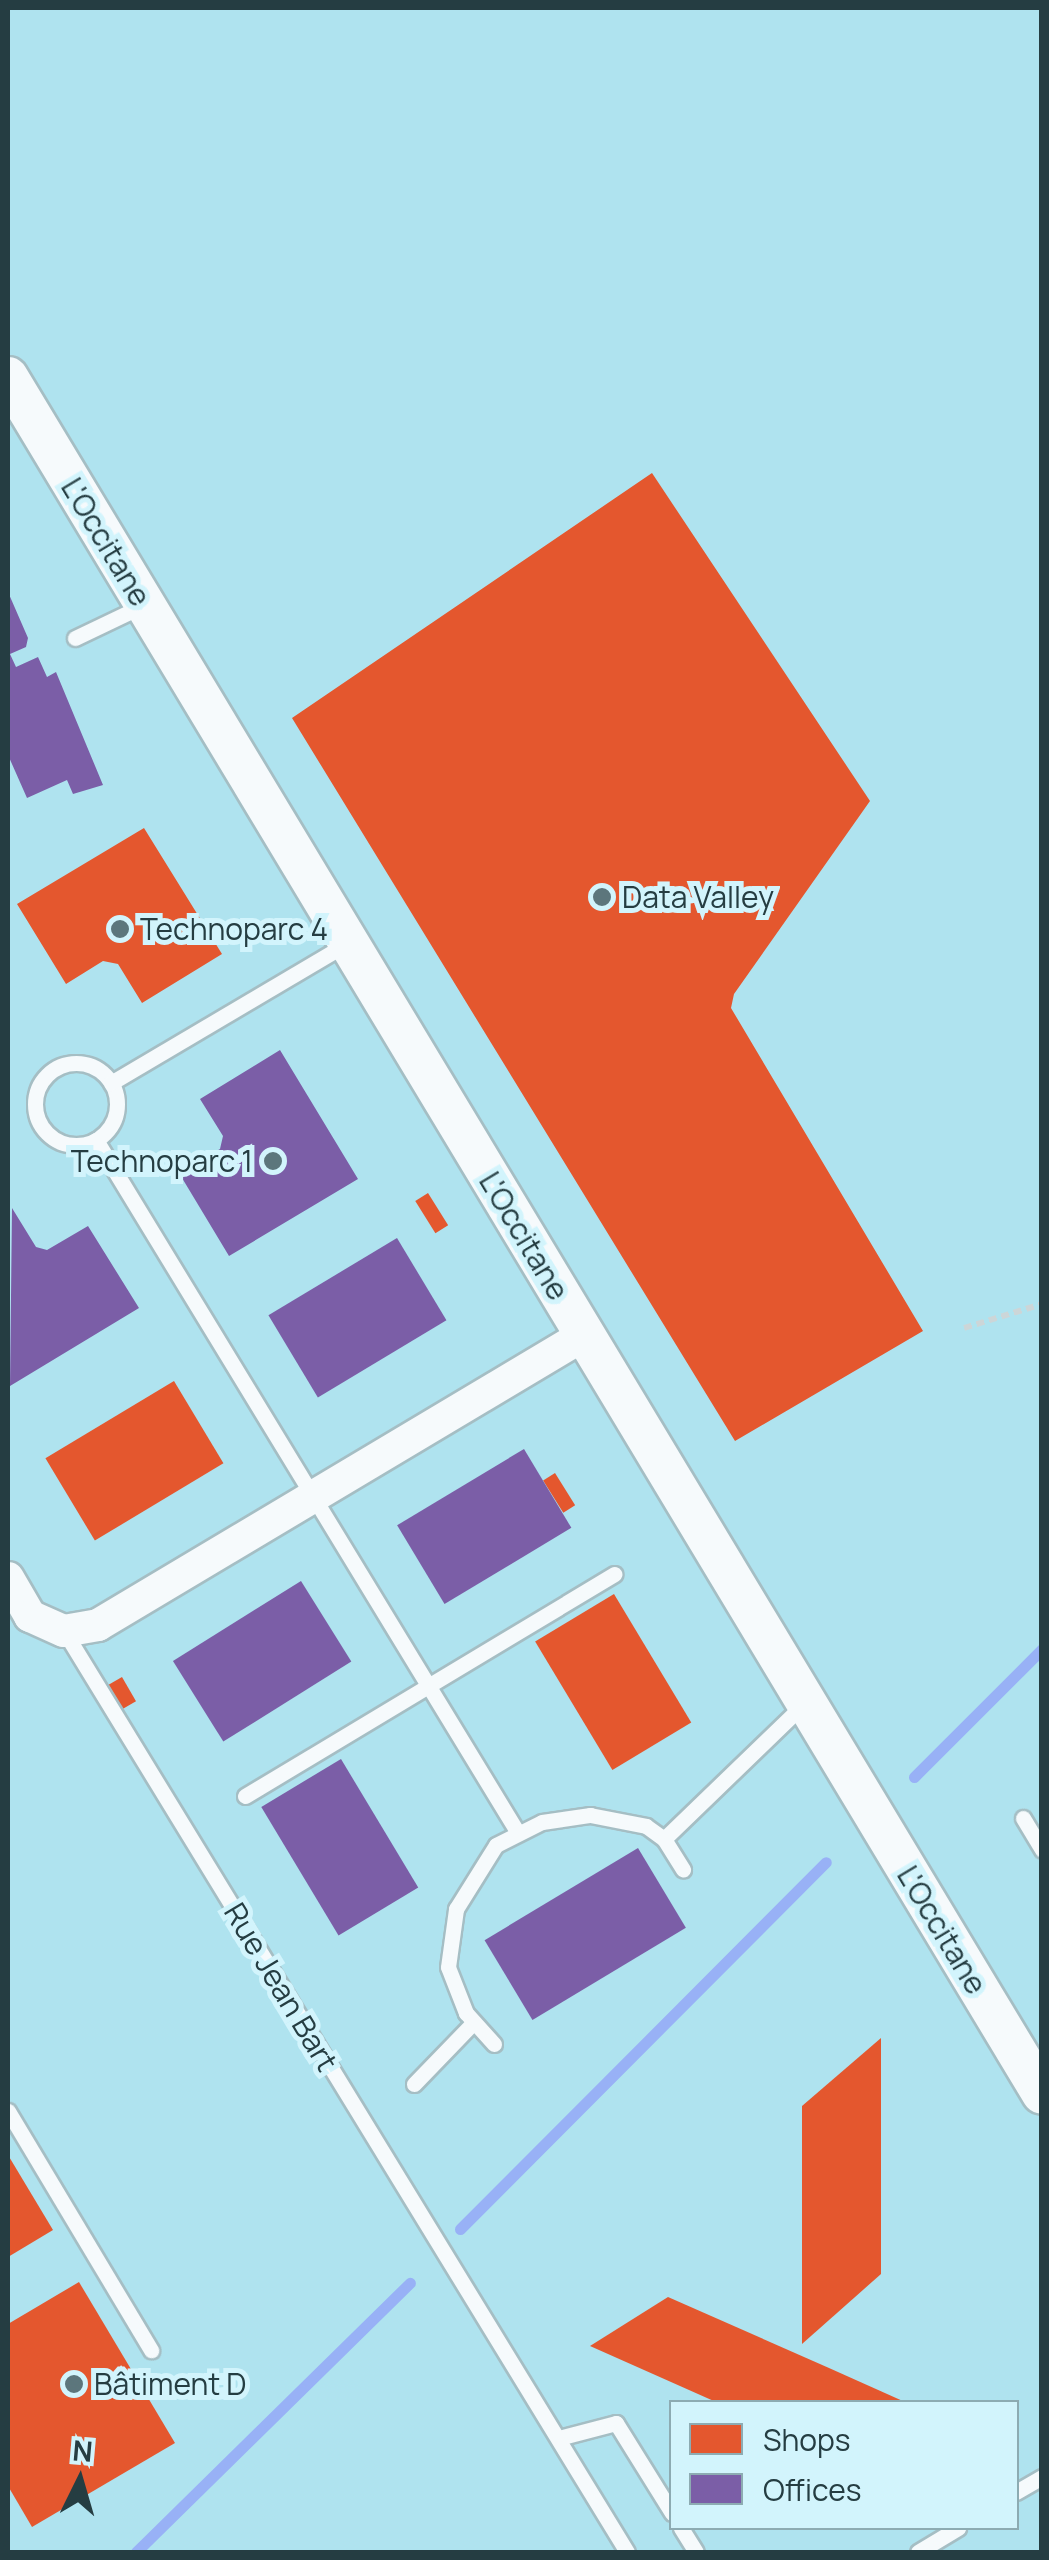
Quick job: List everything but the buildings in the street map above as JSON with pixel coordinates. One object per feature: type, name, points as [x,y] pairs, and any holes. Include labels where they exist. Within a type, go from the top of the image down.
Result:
[{"type":"street","name":"L'Occitane","points":[[8,377],[1042,2094]]},
{"type":"street","points":[[64,1632],[98,1624],[584,1335]]},
{"type":"street","name":"Rue Jean Bart","points":[[8,1578],[30,1616],[64,1632]]},
{"type":"lane","points":[[75,638],[144,604]]},
{"type":"lane","points":[[111,1083],[348,944]]},
{"type":"lane","points":[[65,1065],[91,1066],[111,1083],[117,1108],[96,1140],[69,1144],[46,1131],[37,1092],[65,1065]]},
{"type":"lane","points":[[96,1140],[309,1498],[518,1834]]},
{"type":"lane","points":[[245,1796],[428,1690],[614,1574]]},
{"type":"lane","name":"Rue Jean Bart","points":[[64,1632],[626,2552]]},
{"type":"lane","points":[[664,1839],[804,1704]]},
{"type":"lane","points":[[494,2044],[473,2023],[454,1991],[448,1936],[483,1861],[518,1834],[590,1815],[646,1826],[664,1839],[683,1870]]},
{"type":"lane","points":[[1023,1818],[1042,1850]]},
{"type":"lane","points":[[414,2084],[473,2023]]},
{"type":"lane","points":[[8,2112],[151,2350]]},
{"type":"lane","points":[[559,2438],[616,2424],[669,2508]]},
{"type":"lane","points":[[1019,2490],[1042,2477]]},
{"type":"lane","points":[[682,2530],[696,2552]]},
{"type":"lane","points":[[918,2552],[955,2530]]},
{"type":"path","points":[[964,1328],[1042,1304]]},
{"type":"shaded area","points":[[8,8],[1041,8],[1041,2552],[8,2552]]},
{"type":"waterway","points":[[914,1777],[1042,1649]]},
{"type":"waterway","points":[[460,2229],[826,1862]]},
{"type":"waterway","points":[[136,2552],[410,2283]]},
{"type":"place","name":"Data Valley","points":[[602,897]]},
{"type":"place","name":"Technoparc 4","points":[[120,929]]},
{"type":"place","name":"Technoparc 1","points":[[273,1161]]},
{"type":"place","name":"Bâtiment D","points":[[74,2384]]}]
